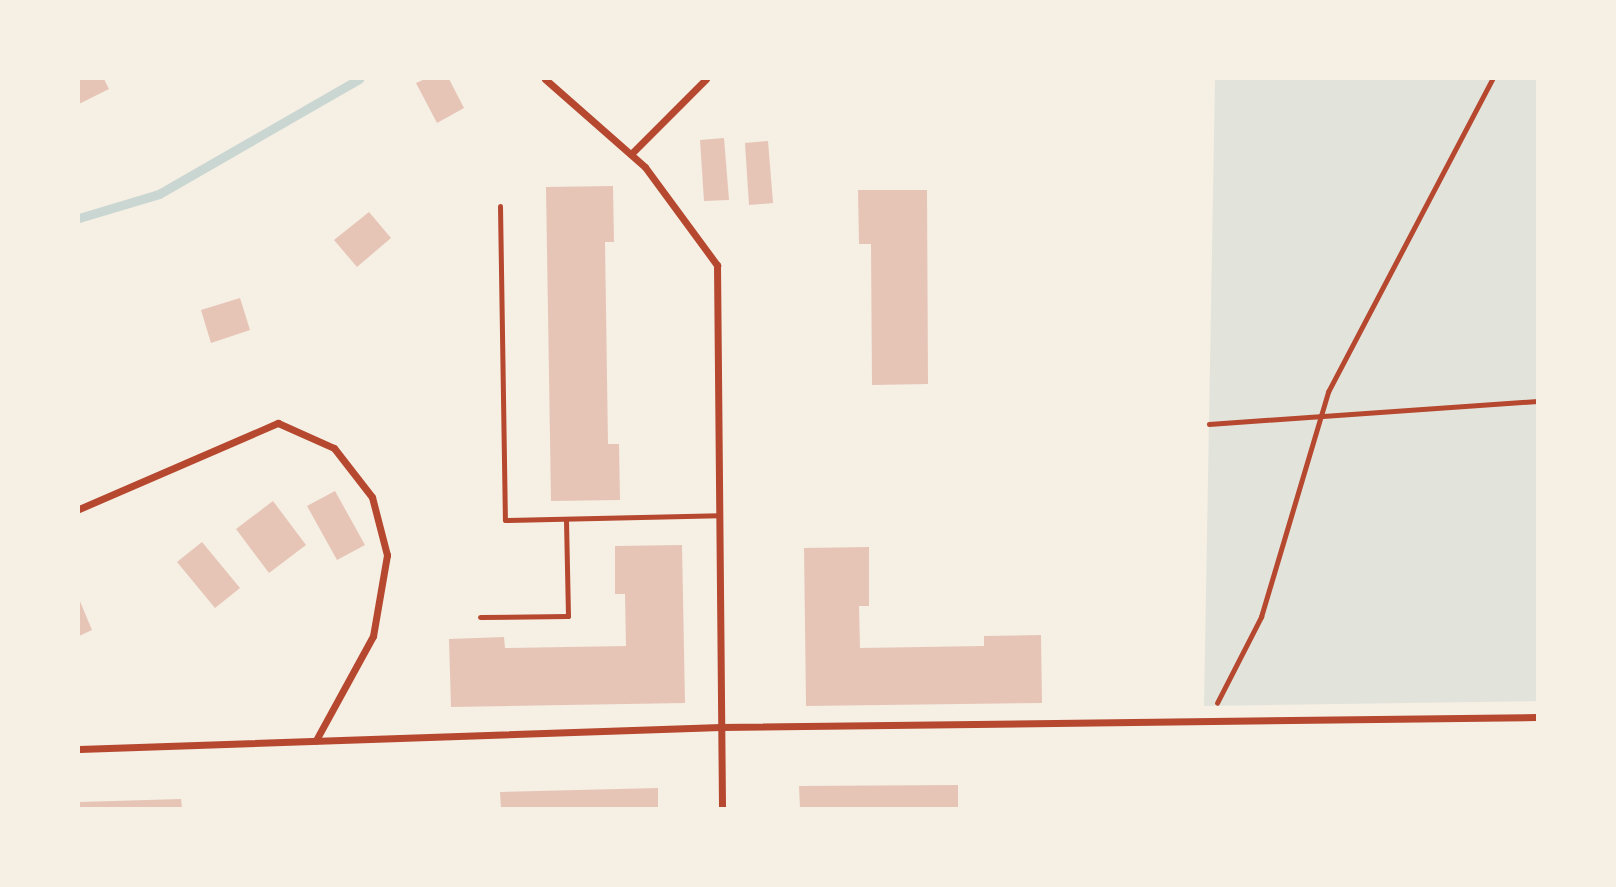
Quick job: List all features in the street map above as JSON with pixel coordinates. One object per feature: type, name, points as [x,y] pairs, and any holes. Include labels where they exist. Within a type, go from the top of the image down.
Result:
[{"type":"street","points":[[545,79],[631,154],[717,265],[722,808]]},
{"type":"street","points":[[631,154],[706,79]]},
{"type":"street","points":[[79,509],[278,423],[334,448],[372,497],[387,555],[373,636],[316,740]]},
{"type":"street","points":[[79,749],[721,727],[1537,717]]},
{"type":"lane","points":[[500,206],[505,520],[719,514]]},
{"type":"lane","points":[[480,617],[568,616],[566,519]]},
{"type":"path","points":[[1208,721],[1261,617],[1321,416],[1492,79]]},
{"type":"path","points":[[1209,424],[1537,401]]},
{"type":"shaded area","points":[[1215,79],[1537,79],[1537,701],[1204,706]]},
{"type":"building","points":[[79,79],[104,79],[109,89],[79,104]]},
{"type":"building","points":[[425,79],[449,79],[464,108],[437,123],[416,83]]},
{"type":"building","points":[[724,138],[729,200],[704,201],[700,140]]},
{"type":"building","points":[[768,141],[773,203],[749,205],[745,143]]},
{"type":"building","points":[[613,186],[614,242],[605,242],[608,444],[619,444],[620,500],[551,501],[546,187]]},
{"type":"building","points":[[858,190],[927,190],[928,384],[872,385],[871,244],[859,244]]},
{"type":"building","points":[[369,212],[391,238],[357,267],[334,240]]},
{"type":"building","points":[[240,298],[250,330],[211,343],[201,310]]},
{"type":"building","points":[[335,491],[365,545],[337,560],[307,506]]},
{"type":"building","points":[[273,501],[306,545],[269,573],[236,529]]},
{"type":"building","points":[[202,542],[240,588],[215,608],[177,562]]},
{"type":"building","points":[[682,545],[685,703],[451,707],[449,639],[504,637],[505,648],[626,646],[625,594],[615,594],[615,546]]},
{"type":"building","points":[[869,547],[869,606],[859,606],[860,648],[984,646],[984,636],[1041,635],[1042,703],[806,706],[804,548]]},
{"type":"building","points":[[79,599],[92,630],[79,636]]},
{"type":"building","points":[[958,785],[958,808],[800,808],[799,786]]},
{"type":"building","points":[[658,788],[658,808],[501,808],[500,792]]},
{"type":"building","points":[[181,799],[182,808],[79,808],[79,802]]},
{"type":"waterway","points":[[79,218],[159,194],[359,79]]}]
